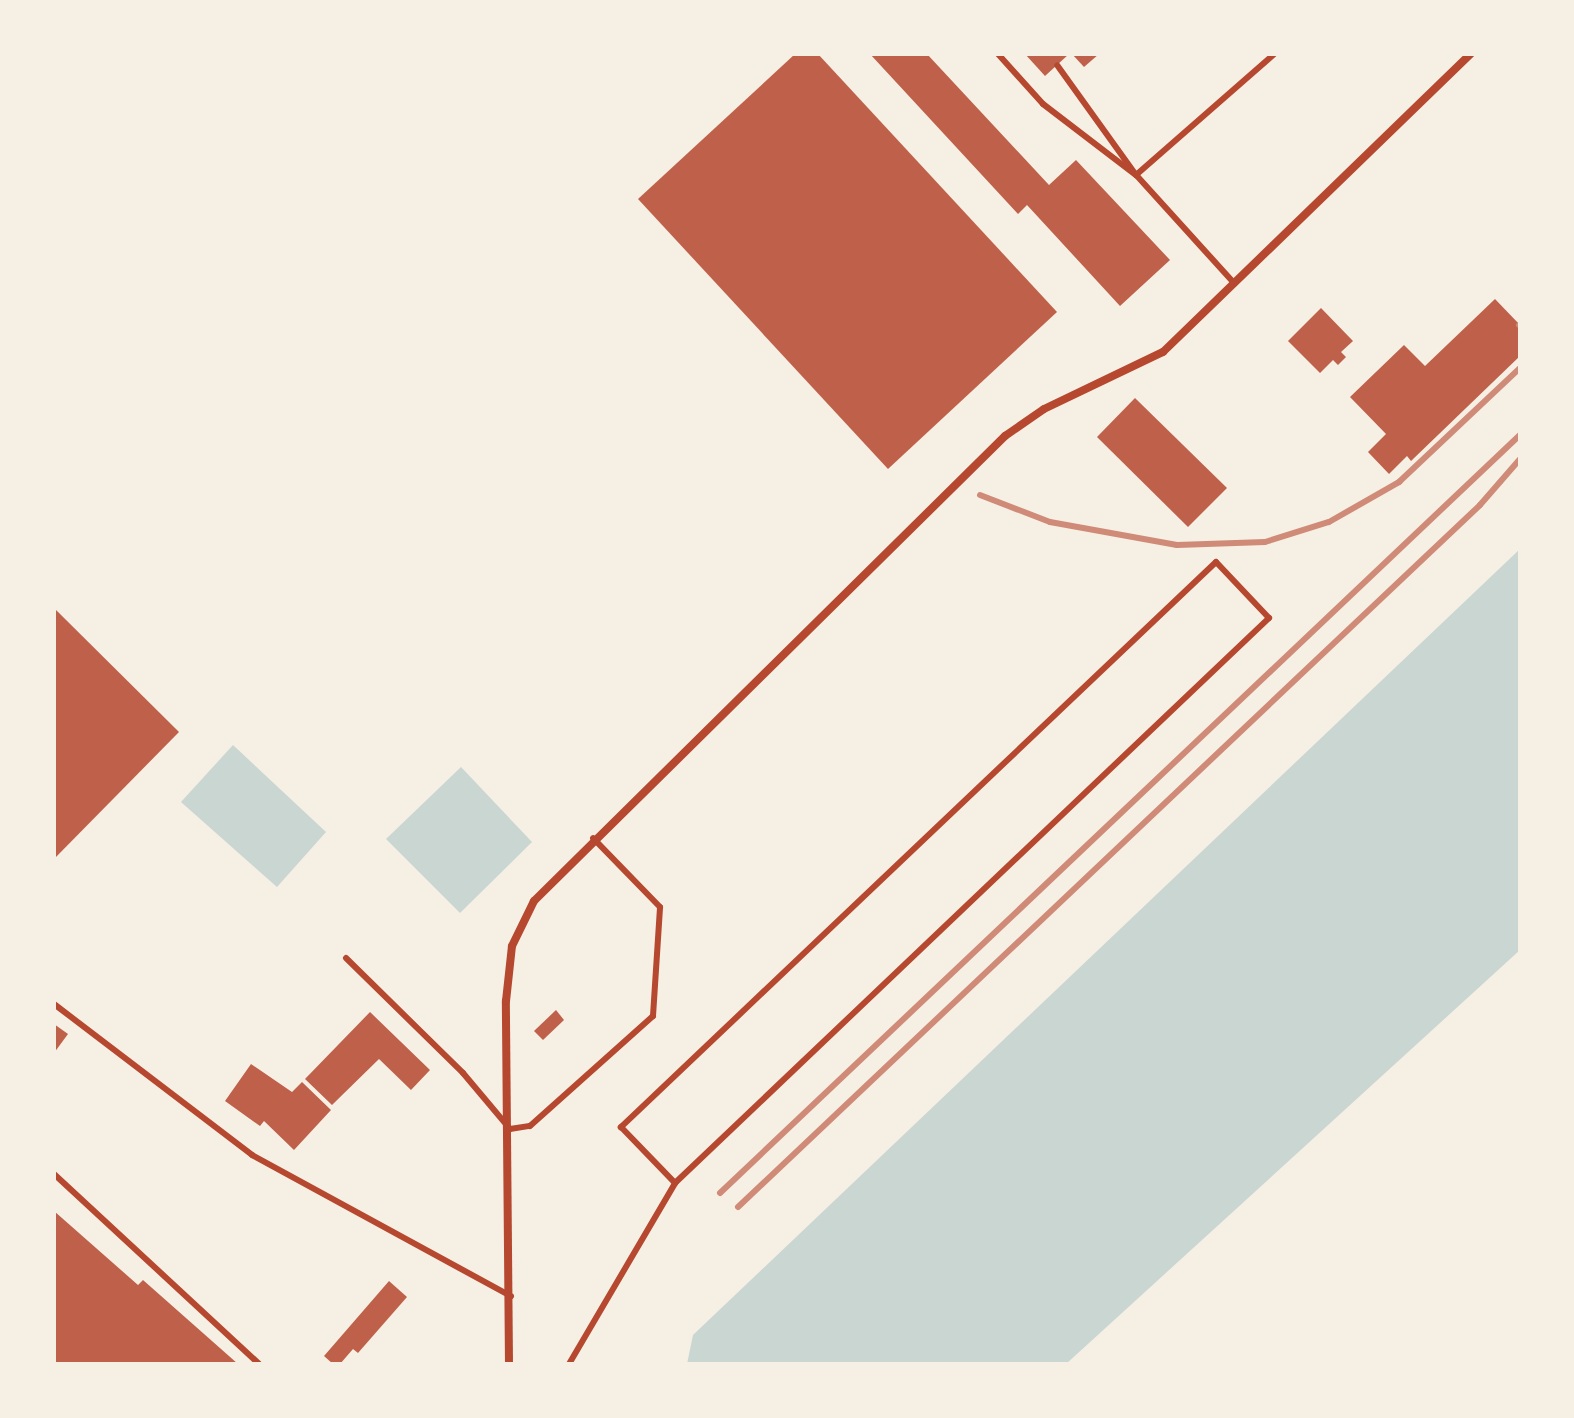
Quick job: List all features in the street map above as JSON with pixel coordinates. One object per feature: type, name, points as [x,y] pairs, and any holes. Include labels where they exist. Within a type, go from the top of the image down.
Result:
[{"type":"street","points":[[509,1364],[510,1129],[506,1001],[512,946],[534,901],[593,838],[1005,436],[1044,409],[1163,352],[1470,54]]},
{"type":"lane","points":[[998,54],[1043,104],[1136,175]]},
{"type":"lane","points":[[1136,175],[1274,54]]},
{"type":"lane","points":[[1057,65],[1136,175],[1234,283]]},
{"type":"lane","points":[[569,1364],[675,1183],[1269,618],[1216,562],[621,1127],[675,1183]]},
{"type":"lane","points":[[346,958],[463,1073],[510,1129],[530,1126],[653,1016],[660,907],[593,838]]},
{"type":"lane","points":[[54,1004],[252,1155],[511,1296]]},
{"type":"lane","points":[[54,1174],[259,1364]]},
{"type":"shaded area","points":[[1520,549],[1520,950],[1066,1364],[687,1364],[693,1335]]},
{"type":"shaded area","points":[[233,745],[326,832],[277,887],[181,802]]},
{"type":"shaded area","points":[[461,767],[532,842],[460,913],[386,839]]},
{"type":"building","points":[[795,54],[818,54],[1057,312],[888,469],[638,199]]},
{"type":"building","points":[[870,54],[927,54],[1049,185],[1076,160],[1170,260],[1120,306],[1027,205],[1018,214]]},
{"type":"building","points":[[1025,54],[1069,54],[1045,76]]},
{"type":"building","points":[[1072,54],[1099,54],[1084,67]]},
{"type":"building","points":[[1495,299],[1520,325],[1520,356],[1411,461],[1407,456],[1389,474],[1368,452],[1386,434],[1350,397],[1404,345],[1425,366]]},
{"type":"building","points":[[1321,308],[1353,341],[1341,352],[1346,357],[1338,365],[1333,360],[1320,373],[1288,341]]},
{"type":"building","points":[[1135,398],[1227,488],[1188,527],[1097,437]]},
{"type":"building","points":[[54,608],[179,732],[54,859]]},
{"type":"building","points":[[556,1010],[564,1020],[543,1040],[534,1031]]},
{"type":"building","points":[[370,1012],[430,1070],[411,1090],[379,1059],[332,1105],[305,1079]]},
{"type":"building","points":[[54,1024],[68,1034],[54,1053]]},
{"type":"building","points":[[251,1064],[292,1092],[302,1082],[331,1110],[294,1150],[264,1121],[260,1126],[225,1101]]},
{"type":"building","points":[[54,1211],[138,1285],[143,1280],[238,1364],[54,1364]]},
{"type":"building","points":[[389,1281],[407,1297],[358,1353],[353,1349],[340,1364],[333,1364],[324,1356]]},
{"type":"railway","points":[[980,495],[1050,522],[1177,545],[1265,542],[1329,522],[1399,482],[1520,368]]},
{"type":"railway","points":[[720,1193],[1520,435]]},
{"type":"railway","points":[[738,1207],[1480,505],[1520,459]]}]
